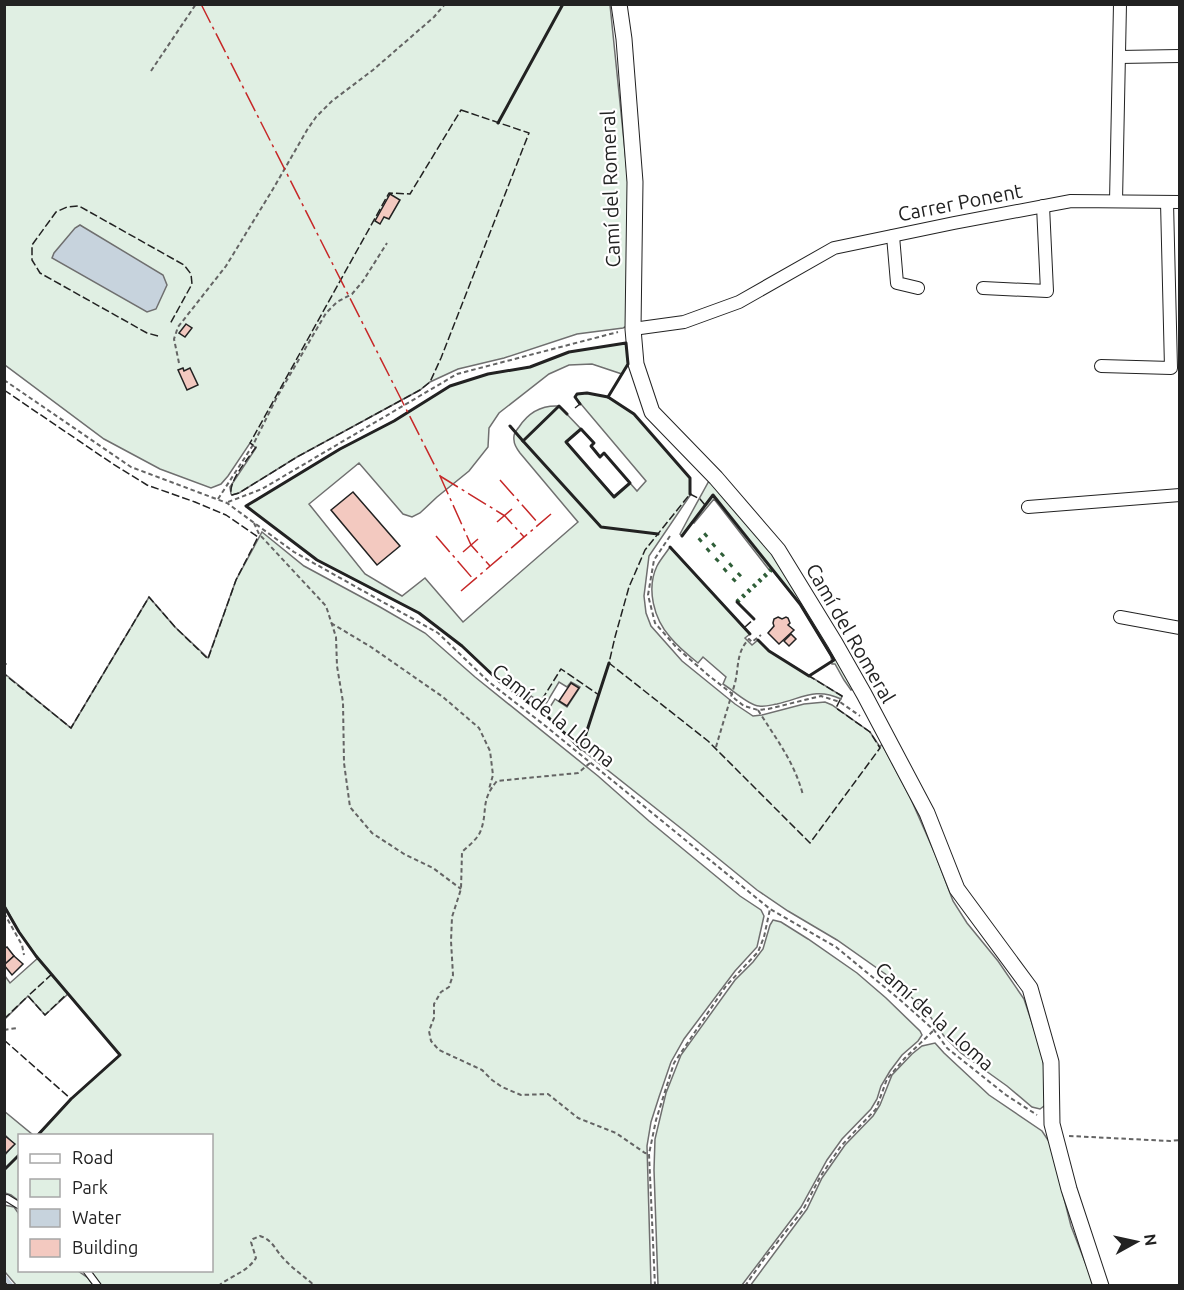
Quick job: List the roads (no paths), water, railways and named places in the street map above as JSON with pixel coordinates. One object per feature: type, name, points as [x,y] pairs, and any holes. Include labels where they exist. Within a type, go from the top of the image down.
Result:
[{"type":"street","name":"Camí del Romeral","points":[[619,4],[624,39],[635,182],[633,329],[636,364],[652,412],[716,478],[778,550],[836,643],[927,813],[957,889],[1030,988],[1051,1062],[1052,1124],[1069,1189],[1101,1286]]},
{"type":"street","points":[[1116,201],[1120,4]]},
{"type":"street","points":[[1119,57],[1179,56]]},
{"type":"street","name":"Carrer Ponent","points":[[633,329],[684,322],[739,302],[834,248],[1071,201],[1173,202]]},
{"type":"street","points":[[1101,366],[1171,368],[1174,284],[1173,202]]},
{"type":"street","points":[[983,288],[1047,291],[1043,206]]},
{"type":"street","points":[[893,236],[897,283],[918,288]]},
{"type":"street","points":[[1028,507],[1179,495]]},
{"type":"street","points":[[1120,617],[1179,628]]},
{"type":"lane","points":[[4,1199],[7,1198],[18,1205]]},
{"type":"lane","points":[[88,1272],[98,1286]]},
{"type":"water","points":[[80,225],[163,275],[167,285],[156,309],[147,312],[52,258],[75,228]]},
{"type":"waterway","points":[[4,1276],[12,1286]]}]
